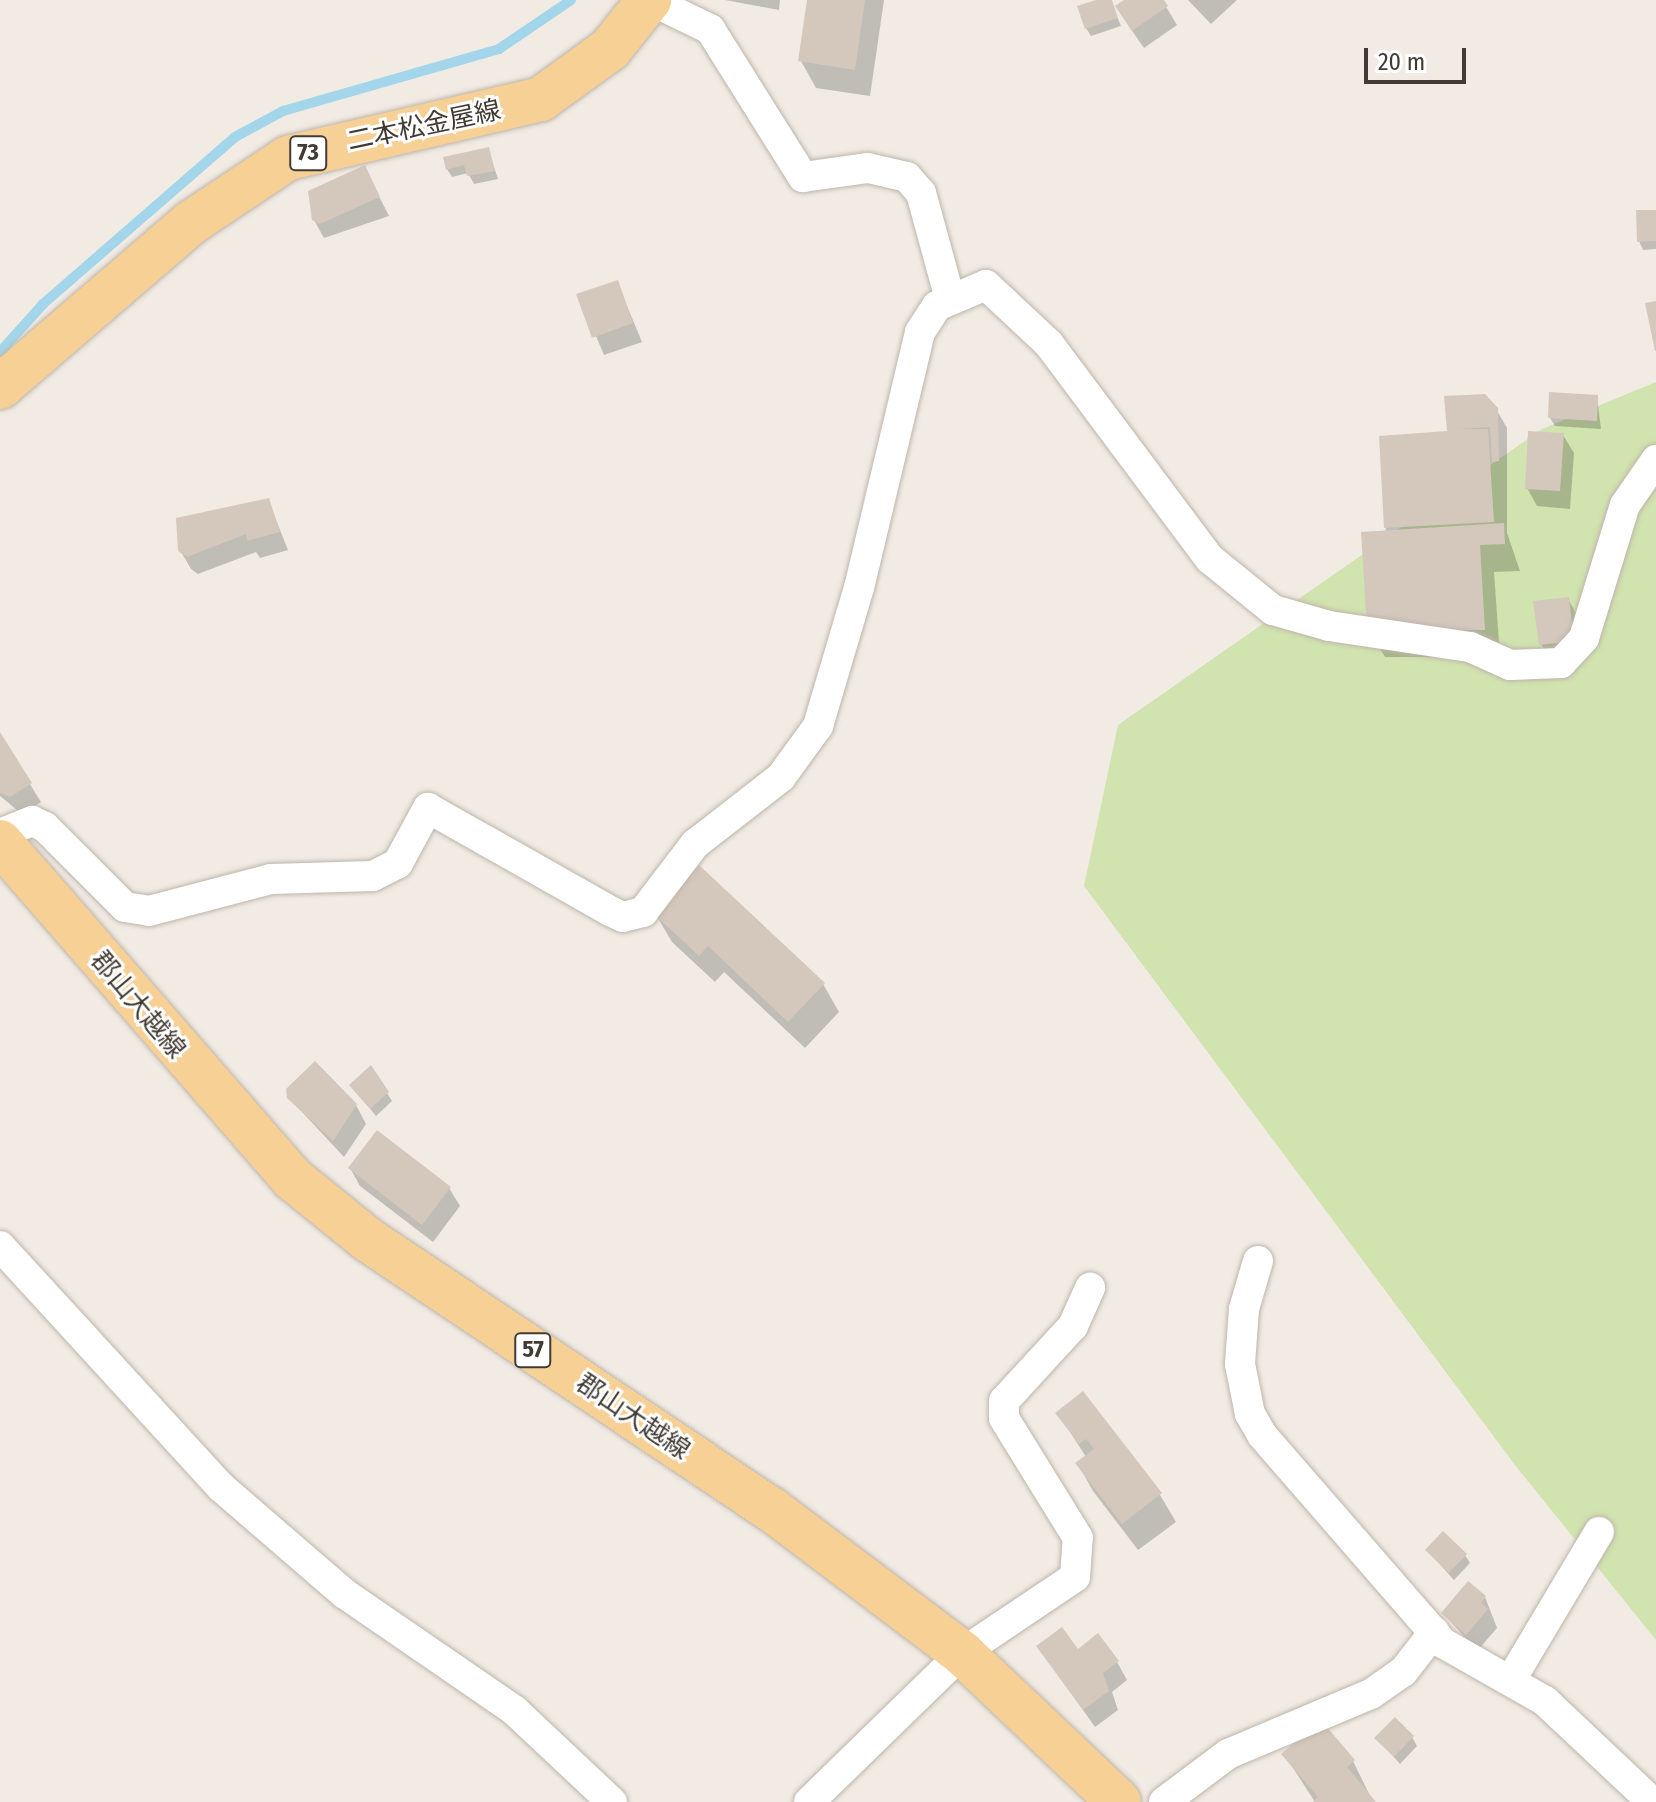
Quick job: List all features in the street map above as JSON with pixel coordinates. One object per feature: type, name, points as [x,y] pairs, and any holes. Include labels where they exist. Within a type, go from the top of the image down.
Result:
[{"type":"main road","name":"二本松金屋線","points":[[0,387],[192,222],[288,158],[541,99],[610,49],[650,0]]},
{"type":"main road","name":"郡山大越線","points":[[0,842],[293,1179],[367,1239],[771,1509],[962,1653],[1119,1802]]},
{"type":"street","points":[[650,0],[710,29],[746,75],[791,166],[803,177],[868,168],[907,177],[921,193],[950,299]]},
{"type":"street","points":[[0,834],[32,821],[125,907],[149,911],[271,879],[373,876],[398,863],[428,808],[610,911],[623,917],[643,912],[695,844],[781,777],[818,726],[859,588],[920,332],[929,313],[950,299],[986,285],[1017,310],[1210,559],[1273,610],[1329,626],[1470,647],[1510,665],[1561,663],[1584,638],[1625,505],[1656,460]]},
{"type":"street","points":[[0,1246],[222,1488],[345,1594],[515,1711],[612,1802]]},
{"type":"street","points":[[1258,1261],[1240,1344],[1250,1414],[1310,1497],[1434,1632],[1512,1678],[1652,1802]]},
{"type":"street","points":[[809,1802],[962,1653],[1079,1567],[1078,1538],[1004,1418],[1004,1401],[1073,1326],[1090,1288]]},
{"type":"street","points":[[1512,1678],[1599,1532]]},
{"type":"street","points":[[1164,1802],[1228,1754],[1371,1694],[1403,1672],[1434,1632]]},
{"type":"green space","points":[[1656,382],[1656,1640],[1515,1465],[1084,886],[1118,725],[1542,429]]},
{"type":"building","points":[[807,0],[865,0],[855,70],[798,61]]},
{"type":"building","points":[[1096,0],[1112,0],[1118,18],[1085,29],[1077,6]]},
{"type":"building","points":[[1124,0],[1164,0],[1168,6],[1132,31],[1115,6]]},
{"type":"building","points":[[489,147],[495,171],[467,176],[464,165],[446,170],[443,157]]},
{"type":"building","points":[[365,165],[380,197],[320,224],[312,220],[308,191]]},
{"type":"building","points":[[1636,210],[1656,210],[1656,241],[1637,242]]},
{"type":"building","points":[[618,280],[633,323],[592,338],[576,294]]},
{"type":"building","points":[[1656,301],[1656,351],[1655,351],[1645,303]]},
{"type":"building","points":[[1549,392],[1598,395],[1597,421],[1548,418]]},
{"type":"building","points":[[1485,394],[1498,408],[1499,461],[1492,462],[1490,427],[1458,429],[1488,429],[1494,522],[1384,528],[1379,436],[1447,431],[1444,396]]},
{"type":"building","points":[[1528,431],[1564,433],[1560,491],[1525,489]]},
{"type":"building","points":[[269,498],[280,532],[247,541],[246,534],[187,557],[178,551],[176,518]]},
{"type":"building","points":[[1504,523],[1505,544],[1480,545],[1485,630],[1367,630],[1361,532]]},
{"type":"building","points":[[1569,597],[1574,641],[1539,645],[1533,601]]},
{"type":"building","points":[[0,732],[32,783],[10,797],[0,793]]},
{"type":"building","points":[[699,865],[825,983],[788,1022],[708,946],[699,956],[654,914]]},
{"type":"building","points":[[315,1061],[357,1104],[333,1141],[287,1098],[286,1089]]},
{"type":"building","points":[[371,1065],[389,1092],[370,1109],[349,1085]]},
{"type":"building","points":[[377,1130],[451,1187],[422,1225],[348,1168]]},
{"type":"building","points":[[1083,1391],[1162,1493],[1122,1524],[1075,1463],[1094,1449],[1086,1439],[1079,1444],[1055,1413]]},
{"type":"building","points":[[1443,1531],[1467,1554],[1449,1573],[1425,1550]]},
{"type":"building","points":[[1468,1581],[1486,1596],[1481,1603],[1488,1609],[1466,1635],[1441,1613]]},
{"type":"building","points":[[1062,1627],[1078,1649],[1098,1633],[1119,1661],[1103,1673],[1109,1691],[1083,1710],[1036,1646]]},
{"type":"building","points":[[1395,1717],[1414,1736],[1394,1757],[1374,1738]]},
{"type":"building","points":[[1326,1726],[1355,1760],[1347,1767],[1376,1802],[1313,1802],[1318,1797],[1281,1754],[1313,1727],[1318,1733]]},
{"type":"waterway","points":[[0,352],[43,304],[235,137],[283,111],[499,49],[571,0]]}]
